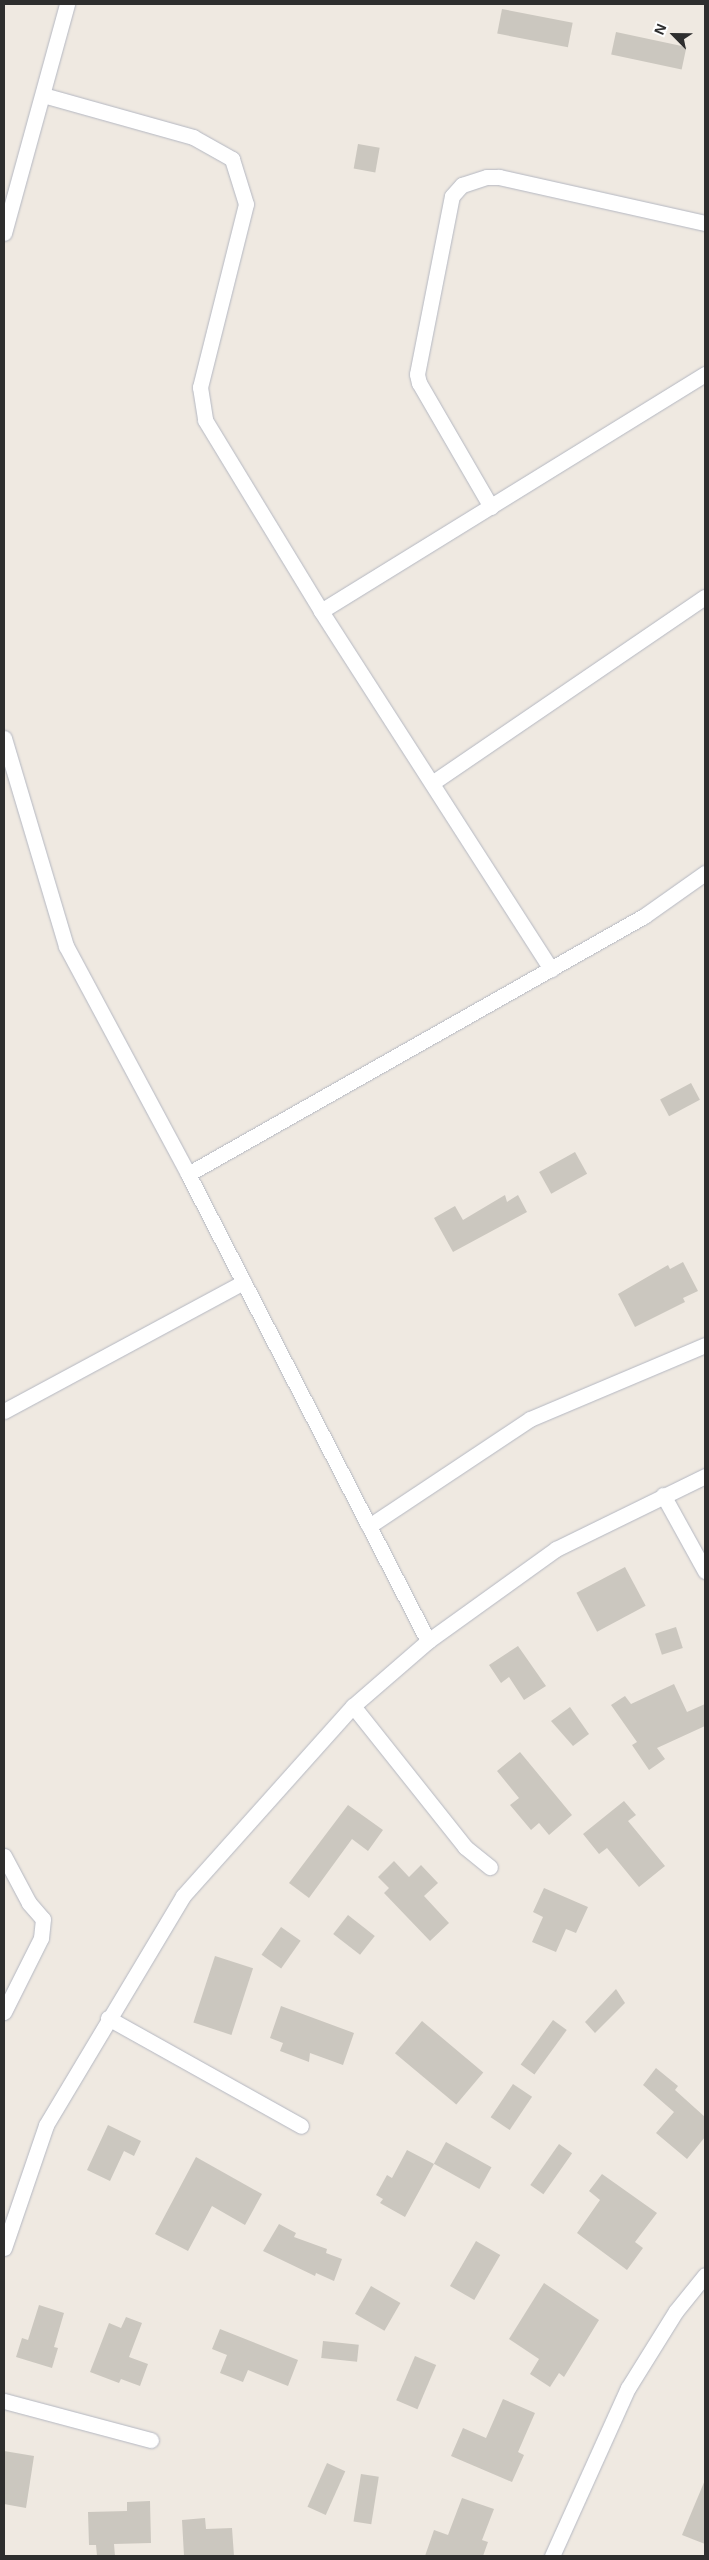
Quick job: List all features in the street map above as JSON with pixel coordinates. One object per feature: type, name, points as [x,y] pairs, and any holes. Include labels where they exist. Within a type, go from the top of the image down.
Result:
[{"type":"street","points":[[4,233],[67,4]]},
{"type":"street","points":[[42,95],[193,137],[232,159],[246,204],[200,387],[205,420],[321,611],[551,969]]},
{"type":"street","points":[[491,507],[419,383],[417,374],[452,196],[462,185],[487,177],[499,177],[705,223]]},
{"type":"street","points":[[321,611],[705,374]]},
{"type":"street","points":[[432,783],[705,597]]},
{"type":"street","points":[[4,738],[66,946],[188,1174],[428,1641]]},
{"type":"street","points":[[188,1174],[644,916],[705,873]]},
{"type":"street","points":[[4,1411],[244,1282]]},
{"type":"street","points":[[369,1526],[530,1419],[705,1345]]},
{"type":"street","points":[[4,2248],[46,2125],[108,2018],[183,1896],[353,1706],[428,1641],[556,1550],[662,1494],[705,1476]]},
{"type":"street","points":[[662,1494],[705,1571]]},
{"type":"street","points":[[353,1706],[465,1847],[490,1866]]},
{"type":"street","points":[[4,1856],[30,1903],[43,1918],[41,1938],[4,2012]]},
{"type":"street","points":[[108,2018],[301,2126]]},
{"type":"street","points":[[552,2556],[628,2388],[676,2311],[705,2275]]},
{"type":"street","points":[[4,2402],[151,2440]]},
{"type":"building","points":[[502,9],[573,23],[568,47],[497,34]]},
{"type":"building","points":[[616,32],[686,47],[682,69],[611,54]]},
{"type":"building","points":[[358,144],[380,148],[375,172],[354,169]]},
{"type":"building","points":[[691,1083],[700,1100],[669,1116],[660,1099]]},
{"type":"building","points":[[575,1152],[587,1174],[551,1194],[539,1172]]},
{"type":"building","points":[[505,1195],[507,1202],[518,1195],[527,1212],[453,1252],[434,1218],[455,1206],[463,1220]]},
{"type":"building","points":[[683,1262],[698,1291],[683,1298],[685,1302],[635,1327],[618,1294],[668,1265],[670,1269]]},
{"type":"building","points":[[625,1567],[646,1606],[597,1632],[576,1593]]},
{"type":"building","points":[[676,1627],[683,1648],[662,1655],[655,1634]]},
{"type":"building","points":[[518,1646],[546,1686],[524,1700],[509,1677],[501,1683],[489,1665]]},
{"type":"building","points":[[674,1684],[687,1712],[705,1704],[705,1726],[657,1748],[665,1759],[649,1770],[632,1745],[637,1742],[611,1705],[625,1696],[631,1704]]},
{"type":"building","points":[[570,1707],[589,1734],[573,1746],[551,1721]]},
{"type":"building","points":[[520,1752],[572,1815],[549,1835],[539,1823],[531,1830],[510,1805],[519,1798],[497,1771]]},
{"type":"building","points":[[624,1801],[636,1815],[628,1821],[665,1866],[639,1887],[607,1848],[599,1854],[583,1834]]},
{"type":"building","points":[[348,1805],[383,1830],[368,1851],[352,1839],[309,1898],[289,1883]]},
{"type":"building","points":[[394,1861],[409,1877],[421,1865],[438,1883],[424,1896],[449,1923],[430,1941],[384,1893],[389,1888],[378,1877]]},
{"type":"building","points":[[544,1888],[588,1907],[576,1933],[566,1929],[556,1952],[532,1942],[543,1917],[533,1912]]},
{"type":"building","points":[[348,1915],[375,1936],[360,1955],[333,1934]]},
{"type":"building","points":[[281,1927],[301,1941],[281,1969],[261,1955]]},
{"type":"building","points":[[215,1956],[253,1968],[231,2035],[193,2023]]},
{"type":"building","points":[[616,1989],[625,2003],[595,2033],[585,2022]]},
{"type":"building","points":[[281,2006],[354,2033],[343,2065],[310,2053],[309,2062],[280,2051],[283,2043],[270,2038]]},
{"type":"building","points":[[553,2020],[567,2030],[534,2074],[521,2064]]},
{"type":"building","points":[[422,2021],[483,2072],[456,2105],[395,2053]]},
{"type":"building","points":[[656,2068],[678,2086],[675,2090],[705,2117],[705,2137],[687,2159],[656,2133],[674,2112],[643,2085]]},
{"type":"building","points":[[513,2084],[532,2097],[510,2130],[491,2117]]},
{"type":"building","points":[[108,2125],[141,2141],[134,2156],[124,2151],[110,2181],[87,2170]]},
{"type":"building","points":[[446,2142],[491,2167],[479,2189],[434,2164]]},
{"type":"building","points":[[559,2144],[572,2153],[543,2194],[530,2185]]},
{"type":"building","points":[[407,2150],[434,2164],[405,2217],[380,2203],[383,2199],[376,2195],[387,2175],[392,2178]]},
{"type":"building","points":[[196,2157],[262,2194],[245,2225],[212,2206],[188,2251],[155,2234]]},
{"type":"building","points":[[602,2174],[657,2213],[635,2242],[643,2248],[627,2270],[577,2233],[600,2200],[589,2191]]},
{"type":"building","points":[[279,2224],[296,2233],[294,2237],[327,2249],[326,2253],[342,2259],[334,2281],[316,2273],[315,2276],[263,2251]]},
{"type":"building","points":[[476,2241],[500,2255],[474,2300],[450,2286]]},
{"type":"building","points":[[544,2283],[599,2320],[564,2377],[559,2373],[550,2387],[530,2374],[539,2359],[509,2339]]},
{"type":"building","points":[[371,2286],[400,2303],[384,2331],[355,2314]]},
{"type":"building","points":[[39,2305],[64,2313],[54,2347],[58,2348],[52,2368],[16,2357],[22,2338],[28,2340]]},
{"type":"building","points":[[126,2317],[142,2323],[129,2357],[148,2364],[140,2386],[121,2379],[119,2383],[90,2372],[109,2323],[121,2328]]},
{"type":"building","points":[[220,2329],[298,2360],[288,2386],[248,2370],[243,2382],[220,2373],[227,2355],[212,2349]]},
{"type":"building","points":[[323,2341],[359,2345],[357,2362],[321,2358]]},
{"type":"building","points":[[415,2356],[436,2365],[417,2409],[396,2400]]},
{"type":"building","points":[[503,2399],[535,2413],[518,2452],[524,2455],[512,2482],[451,2456],[463,2428],[486,2438]]},
{"type":"building","points":[[4,2451],[34,2456],[26,2508],[4,2504]]},
{"type":"building","points":[[327,2463],[345,2471],[326,2515],[307,2507]]},
{"type":"building","points":[[361,2474],[379,2477],[371,2524],[353,2521]]},
{"type":"building","points":[[705,2480],[705,2544],[682,2535]]},
{"type":"building","points":[[462,2498],[494,2509],[482,2540],[488,2542],[483,2556],[425,2556],[434,2530],[448,2535]]},
{"type":"building","points":[[150,2501],[151,2543],[114,2544],[115,2556],[97,2556],[96,2545],[89,2545],[88,2512],[127,2511],[127,2502]]},
{"type":"building","points":[[205,2518],[206,2529],[232,2528],[234,2556],[184,2556],[182,2520]]}]
